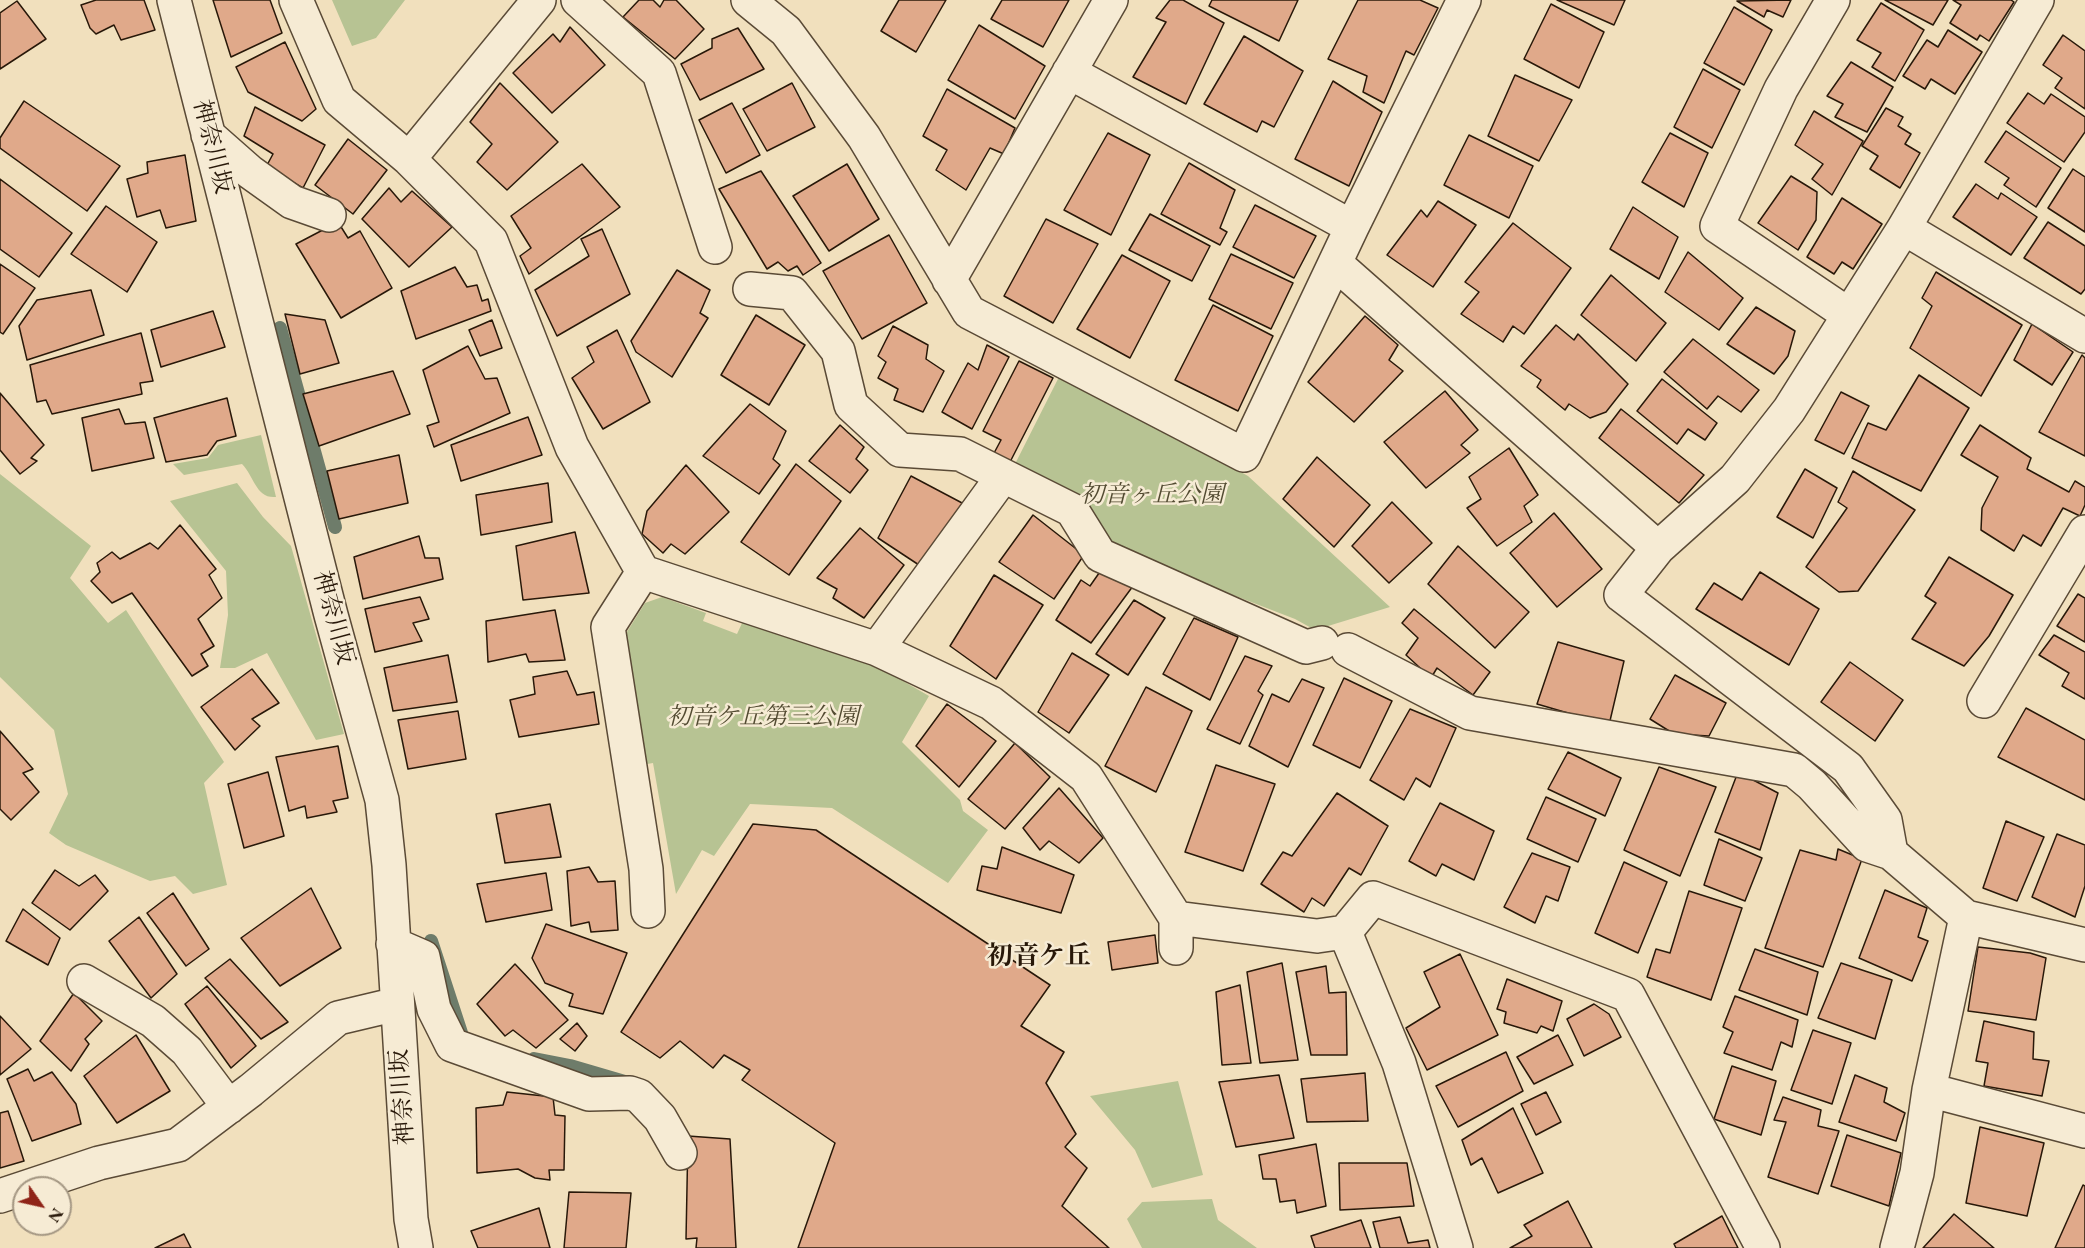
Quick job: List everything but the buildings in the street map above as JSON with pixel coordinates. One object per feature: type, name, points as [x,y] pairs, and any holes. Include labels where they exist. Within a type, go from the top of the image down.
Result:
[{"type":"street","name":"神奈川坂","points":[[174,0],[208,135],[303,543],[382,800],[389,865],[413,1247]]},
{"type":"street","points":[[296,0],[339,100],[409,159],[491,241],[572,447],[643,572],[877,649],[991,703],[1086,777],[1176,933],[1317,936],[1345,932],[1373,898],[1628,994],[1763,1248]]},
{"type":"street","points":[[409,159],[539,0]]},
{"type":"street","points":[[578,0],[658,74],[715,247]]},
{"type":"street","points":[[748,0],[786,31],[864,137],[969,312],[1244,454],[1464,0]]},
{"type":"street","points":[[949,280],[1111,0]]},
{"type":"street","points":[[1833,0],[1781,89],[1717,226],[1849,315]]},
{"type":"street","points":[[1890,853],[1885,820],[1848,768],[1621,595],[1658,548],[1735,479],[1789,410],[1904,228],[2037,0]]},
{"type":"street","points":[[1069,72],[1352,227]]},
{"type":"street","points":[[208,135],[250,172],[292,202],[328,215]]},
{"type":"street","points":[[1904,228],[2085,336]]},
{"type":"street","points":[[1335,263],[1658,548]]},
{"type":"street","points":[[750,289],[792,293],[838,351],[851,405],[900,450],[960,454],[1072,510],[1100,555],[1306,647],[1335,646],[1470,713],[1794,770],[1812,785],[1867,845],[1890,853],[1966,917],[2085,945]]},
{"type":"street","points":[[877,649],[1003,476]]},
{"type":"street","points":[[1984,701],[2085,532]]},
{"type":"street","points":[[643,572],[608,627],[646,869],[648,911]]},
{"type":"street","points":[[1897,1248],[1917,1173],[1929,1090],[1966,917]]},
{"type":"street","points":[[1345,932],[1399,1063],[1456,1248]]},
{"type":"street","points":[[393,944],[423,957],[434,1009],[452,1046],[589,1094],[630,1092],[639,1096],[660,1118],[680,1154]]},
{"type":"street","points":[[84,981],[153,1021],[186,1050],[229,1107]]},
{"type":"street","points":[[0,1196],[99,1163],[178,1145],[229,1107],[338,1018],[397,1004]]},
{"type":"street","points":[[1929,1090],[2085,1131]]},
{"type":"green space","points":[[332,0],[405,0],[376,38],[352,46]]},
{"type":"green space","name":"初音ヶ丘公園","points":[[1061,373],[1248,476],[1390,607],[1315,630],[1295,619],[1109,547],[1014,466]]},
{"type":"green space","points":[[261,435],[276,497],[269,497],[260,491],[242,464],[184,475],[173,464],[208,458],[218,445]]},
{"type":"green space","points":[[0,474],[91,546],[70,578],[108,623],[126,610],[224,762],[204,783],[227,885],[193,894],[175,876],[150,881],[66,845],[49,833],[68,794],[54,730],[0,677]]},
{"type":"green space","points":[[237,483],[263,517],[291,546],[344,734],[316,740],[267,653],[235,668],[220,668],[228,615],[226,571],[170,501]]},
{"type":"green space","name":"初音ケ丘第三公園","points":[[662,597],[706,613],[703,621],[737,634],[743,621],[865,659],[929,696],[902,742],[960,800],[963,811],[988,830],[948,883],[832,808],[750,804],[714,856],[702,850],[676,894],[653,763],[641,765],[620,643],[645,603]]},
{"type":"green space","points":[[1178,1081],[1203,1175],[1152,1188],[1135,1150],[1090,1096]]},
{"type":"green space","points":[[1212,1199],[1218,1220],[1257,1248],[1142,1248],[1127,1219],[1142,1202]]},
{"type":"waterway","points":[[280,328],[335,527]]},
{"type":"waterway","points":[[431,941],[461,1033]]},
{"type":"waterway","points":[[534,1059],[570,1066],[628,1083]]},
{"type":"district","name":"初音ケ丘","points":[[1039,957]]}]
